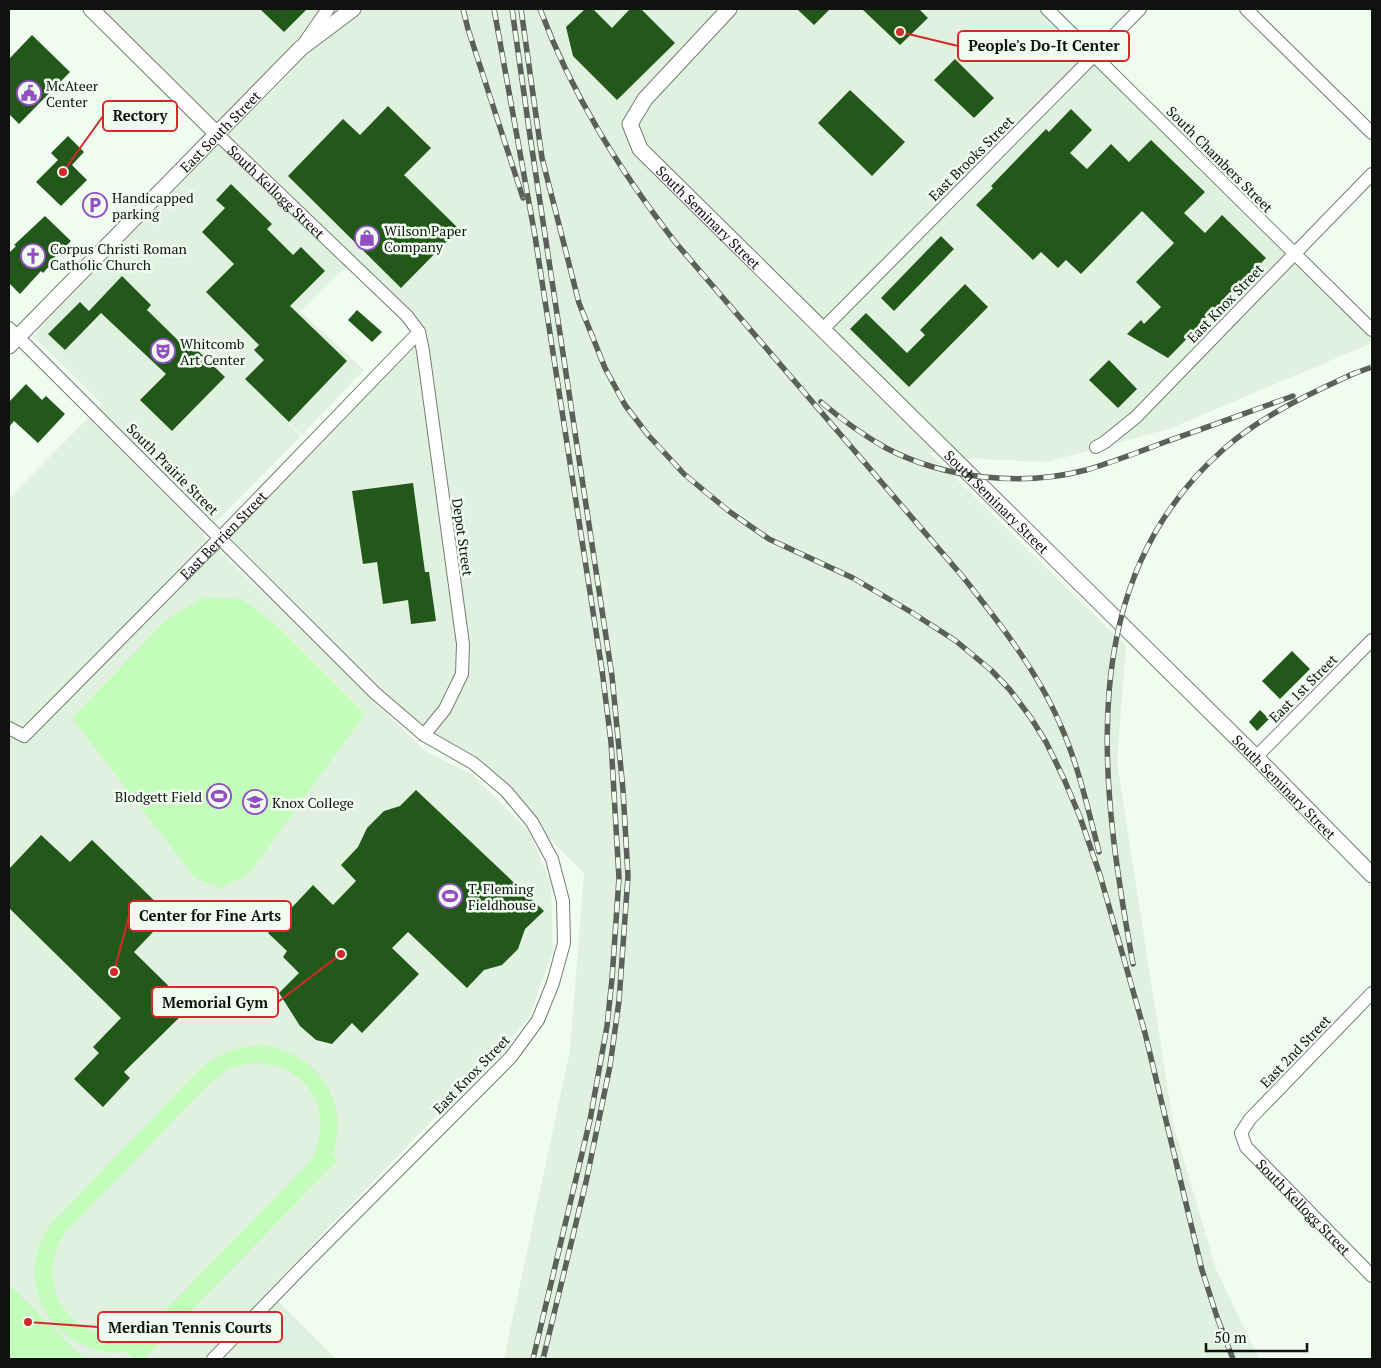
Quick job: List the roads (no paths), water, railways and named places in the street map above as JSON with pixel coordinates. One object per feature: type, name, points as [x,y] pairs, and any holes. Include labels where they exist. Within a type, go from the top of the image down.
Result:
[{"type":"street","name":"South Kellogg Street","points":[[91,9],[216,133],[407,316],[418,332]]},
{"type":"street","points":[[301,48],[328,9]]},
{"type":"street","name":"East South Street","points":[[12,337],[301,48],[353,9]]},
{"type":"street","name":"South Chambers Street","points":[[1047,9],[1372,330]]},
{"type":"street","name":"East Brooks Street","points":[[824,330],[1140,9]]},
{"type":"street","points":[[1246,9],[1372,133]]},
{"type":"street","name":"South Seminary Street","points":[[721,11],[645,99],[630,124],[640,149],[1256,757],[1372,875]]},
{"type":"street","name":"East Knox Street","points":[[1096,447],[1136,417],[1372,174]]},
{"type":"street","name":"East Berrien Street","points":[[9,728],[24,736],[220,538],[418,332]]},
{"type":"street","name":"Depot Street","points":[[418,332],[424,351],[463,644],[462,674],[445,709],[424,736]]},
{"type":"street","name":"South Prairie Street","points":[[12,337],[220,538],[375,693],[424,736]]},
{"type":"street","name":"East 1st Street","points":[[1256,757],[1372,640]]},
{"type":"street","name":"East Knox Street","points":[[213,1359],[510,1057],[538,1020],[553,983],[564,943],[563,901],[552,859],[532,822],[506,790],[473,764],[424,736]]},
{"type":"street","name":"East 2nd Street","points":[[1241,1133],[1250,1120],[1372,992]]},
{"type":"street","name":"South Kellogg Street","points":[[1241,1133],[1246,1147],[1372,1276]]},
{"type":"railway","points":[[463,9],[523,198]]},
{"type":"railway","points":[[494,9],[535,236],[602,670],[611,742],[619,878],[607,1026],[590,1120],[533,1359]]},
{"type":"railway","points":[[512,9],[612,676],[623,790],[628,876],[619,1001],[610,1066],[586,1182],[543,1359]]},
{"type":"railway","points":[[521,9],[542,158],[579,303],[605,368],[625,405],[648,435],[684,474],[730,512],[769,539],[853,578],[956,641],[992,671],[1010,690],[1046,742],[1080,817],[1100,875],[1145,1033],[1202,1270],[1233,1359]]},
{"type":"railway","points":[[540,9],[567,71],[598,130],[654,215],[675,242],[963,577],[1029,666],[1051,705],[1066,739],[1082,787],[1099,852]]},
{"type":"railway","points":[[1350,375],[1372,367]]},
{"type":"railway","points":[[1133,964],[1121,896],[1112,827],[1107,758],[1109,690],[1120,623],[1141,560],[1176,501],[1225,448],[1271,415],[1355,373]]},
{"type":"railway","points":[[821,402],[869,438],[909,459],[958,473],[1010,479],[1036,478],[1086,470],[1293,396]]},
{"type":"place","name":"People's Do-It Center","points":[[900,32]]},
{"type":"place","name":"McAteer Center","points":[[29,93]]},
{"type":"place","name":"Rectory","points":[[63,172]]},
{"type":"place","name":"Handicapped parking","points":[[95,205]]},
{"type":"place","name":"Wilson Paper Company","points":[[367,238]]},
{"type":"place","name":"Corpus Christi Roman Catholic Church","points":[[33,256]]},
{"type":"place","name":"Whitcomb Art Center","points":[[163,351]]},
{"type":"place","name":"Blodgett Field","points":[[219,796]]},
{"type":"place","name":"Knox College","points":[[255,802]]},
{"type":"place","name":"T. Fleming Fieldhouse","points":[[450,896]]},
{"type":"place","name":"Memorial Gym","points":[[341,954]]},
{"type":"place","name":"Center for Fine Arts","points":[[114,972]]},
{"type":"place","name":"Merdian Tennis Courts","points":[[28,1322]]}]
